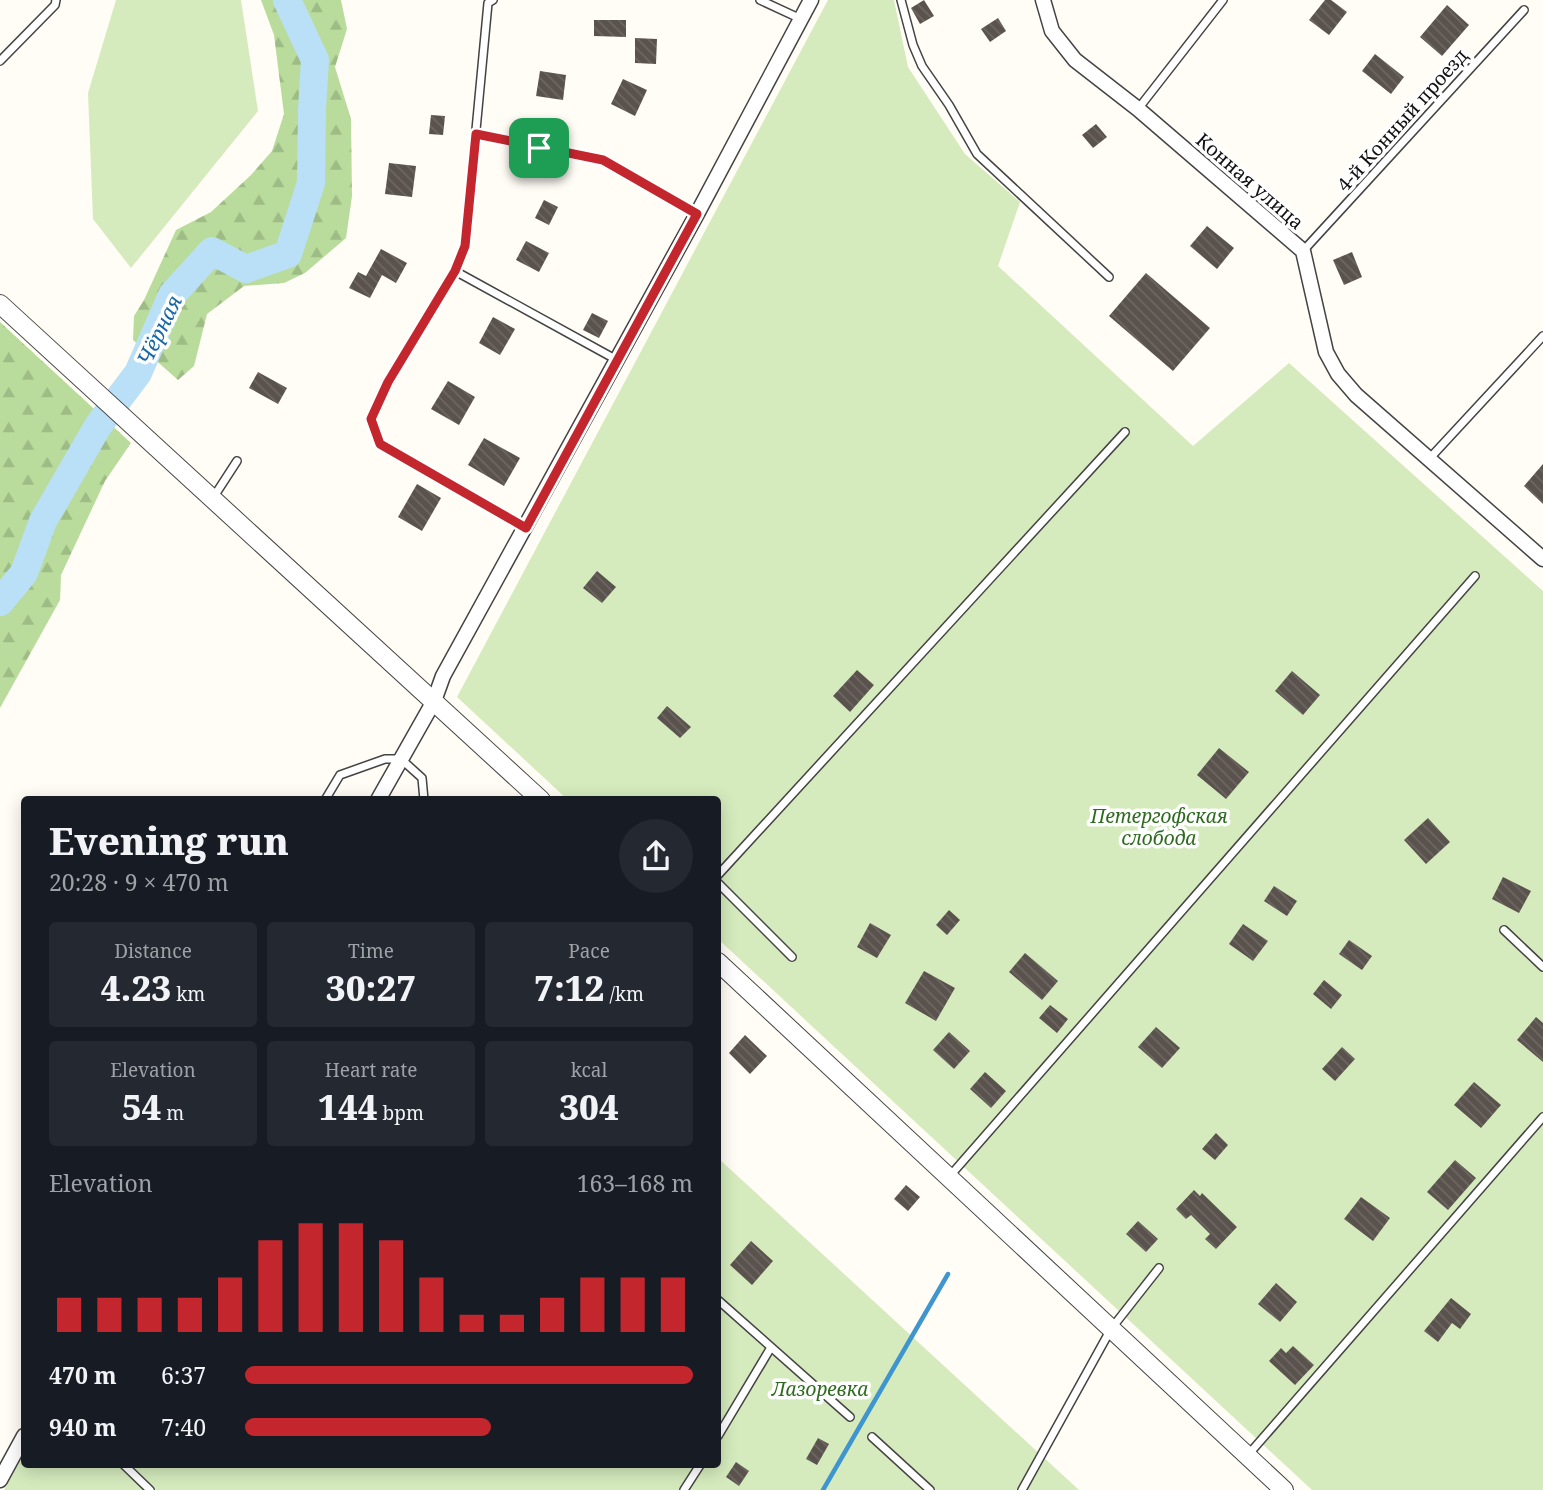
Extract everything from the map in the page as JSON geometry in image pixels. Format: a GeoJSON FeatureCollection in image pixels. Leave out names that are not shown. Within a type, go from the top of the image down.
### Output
{"type":"FeatureCollection","features":[{"type":"Feature","properties":{"kind":"street"},"geometry":{"type":"LineString","coordinates":[[380,796],[811,0]]}},
{"type":"Feature","properties":{"kind":"street","name":"Конная улица"},"geometry":{"type":"LineString","coordinates":[[1042,0],[1052,31],[1075,60],[1138,109],[1303,251],[1325,352],[1338,374],[1356,395],[1543,559]]}},
{"type":"Feature","properties":{"kind":"street"},"geometry":{"type":"LineString","coordinates":[[0,304],[537,796]]}},
{"type":"Feature","properties":{"kind":"street"},"geometry":{"type":"LineString","coordinates":[[721,965],[1284,1490]]}},
{"type":"Feature","properties":{"kind":"street"},"geometry":{"type":"LineString","coordinates":[[0,1480],[21,1442]]}},
{"type":"Feature","properties":{"kind":"lane"},"geometry":{"type":"LineString","coordinates":[[0,61],[55,5],[56,0]]}},
{"type":"Feature","properties":{"kind":"lane"},"geometry":{"type":"LineString","coordinates":[[493,0],[488,3],[465,246],[455,271],[388,382],[371,419],[380,444],[526,528]]}},
{"type":"Feature","properties":{"kind":"lane"},"geometry":{"type":"LineString","coordinates":[[760,0],[801,19]]}},
{"type":"Feature","properties":{"kind":"lane"},"geometry":{"type":"LineString","coordinates":[[901,0],[913,45],[922,66],[978,154],[1108,278]]}},
{"type":"Feature","properties":{"kind":"lane"},"geometry":{"type":"LineString","coordinates":[[1138,109],[1223,0]]}},
{"type":"Feature","properties":{"kind":"lane","name":"4-й Конный проезд"},"geometry":{"type":"LineString","coordinates":[[1303,251],[1524,10]]}},
{"type":"Feature","properties":{"kind":"lane"},"geometry":{"type":"LineString","coordinates":[[476,134],[603,160],[697,214]]}},
{"type":"Feature","properties":{"kind":"lane"},"geometry":{"type":"LineString","coordinates":[[455,271],[618,360]]}},
{"type":"Feature","properties":{"kind":"lane"},"geometry":{"type":"LineString","coordinates":[[1430,458],[1543,336]]}},
{"type":"Feature","properties":{"kind":"lane"},"geometry":{"type":"LineString","coordinates":[[721,873],[1125,432]]}},
{"type":"Feature","properties":{"kind":"lane"},"geometry":{"type":"LineString","coordinates":[[212,500],[237,461]]}},
{"type":"Feature","properties":{"kind":"lane"},"geometry":{"type":"LineString","coordinates":[[949,1177],[1475,576]]}},
{"type":"Feature","properties":{"kind":"lane"},"geometry":{"type":"LineString","coordinates":[[327,796],[340,775],[385,759],[401,759],[422,778],[424,796]]}},
{"type":"Feature","properties":{"kind":"lane"},"geometry":{"type":"LineString","coordinates":[[721,886],[792,957]]}},
{"type":"Feature","properties":{"kind":"lane"},"geometry":{"type":"LineString","coordinates":[[1503,930],[1543,967]]}},
{"type":"Feature","properties":{"kind":"lane"},"geometry":{"type":"LineString","coordinates":[[1247,1455],[1543,1116]]}},
{"type":"Feature","properties":{"kind":"lane"},"geometry":{"type":"LineString","coordinates":[[1022,1490],[1111,1329],[1159,1268]]}},
{"type":"Feature","properties":{"kind":"lane"},"geometry":{"type":"LineString","coordinates":[[721,1303],[770,1349],[850,1417]]}},
{"type":"Feature","properties":{"kind":"lane"},"geometry":{"type":"LineString","coordinates":[[721,1431],[770,1349]]}},
{"type":"Feature","properties":{"kind":"lane"},"geometry":{"type":"LineString","coordinates":[[872,1437],[930,1490]]}},
{"type":"Feature","properties":{"kind":"lane"},"geometry":{"type":"LineString","coordinates":[[127,1468],[150,1490]]}},
{"type":"Feature","properties":{"kind":"lane"},"geometry":{"type":"LineString","coordinates":[[684,1490],[698,1468]]}},
{"type":"Feature","properties":{"kind":"green space"},"geometry":{"type":"Polygon","coordinates":[[[116,0],[241,0],[258,111],[131,268],[93,219],[88,93],[116,0]]]}},
{"type":"Feature","properties":{"kind":"green space"},"geometry":{"type":"Polygon","coordinates":[[[261,0],[341,0],[347,29],[335,67],[351,119],[352,196],[346,238],[305,273],[284,283],[244,286],[207,314],[194,366],[178,380],[133,340],[134,316],[176,230],[211,212],[251,175],[272,151],[284,114],[274,35],[261,0]]]}},
{"type":"Feature","properties":{"kind":"green space","name":"Петергофская слобода"},"geometry":{"type":"Polygon","coordinates":[[[828,0],[894,0],[908,67],[965,154],[1020,202],[998,266],[1193,446],[1289,363],[1543,591],[1543,1490],[1312,1490],[721,942],[721,796],[564,796],[457,697],[828,0]]]}},
{"type":"Feature","properties":{"kind":"green space"},"geometry":{"type":"Polygon","coordinates":[[[0,322],[131,443],[105,481],[61,575],[60,600],[0,708],[0,322]]]}},
{"type":"Feature","properties":{"kind":"green space","name":"Лазоревка"},"geometry":{"type":"Polygon","coordinates":[[[721,1161],[1079,1490],[4,1490],[21,1459],[21,1468],[721,1468],[721,1161]]]}},
{"type":"Feature","properties":{"kind":"building"},"geometry":{"type":"Polygon","coordinates":[[[924,0],[934,16],[920,24],[911,8],[924,0]]]}},
{"type":"Feature","properties":{"kind":"building"},"geometry":{"type":"Polygon","coordinates":[[[1325,0],[1331,0],[1347,12],[1329,35],[1309,20],[1325,0]]]}},
{"type":"Feature","properties":{"kind":"building"},"geometry":{"type":"Polygon","coordinates":[[[1447,5],[1469,25],[1442,56],[1420,37],[1447,5]]]}},
{"type":"Feature","properties":{"kind":"building"},"geometry":{"type":"Polygon","coordinates":[[[998,18],[1006,31],[990,42],[981,29],[998,18]]]}},
{"type":"Feature","properties":{"kind":"building"},"geometry":{"type":"Polygon","coordinates":[[[594,20],[626,20],[626,37],[594,36],[594,20]]]}},
{"type":"Feature","properties":{"kind":"building"},"geometry":{"type":"Polygon","coordinates":[[[635,38],[657,39],[656,64],[635,63],[635,38]]]}},
{"type":"Feature","properties":{"kind":"building"},"geometry":{"type":"Polygon","coordinates":[[[1375,54],[1404,77],[1391,94],[1362,71],[1375,54]]]}},
{"type":"Feature","properties":{"kind":"building"},"geometry":{"type":"Polygon","coordinates":[[[540,71],[566,75],[563,100],[536,96],[540,71]]]}},
{"type":"Feature","properties":{"kind":"building"},"geometry":{"type":"Polygon","coordinates":[[[623,79],[647,90],[635,116],[611,104],[623,79]]]}},
{"type":"Feature","properties":{"kind":"building"},"geometry":{"type":"Polygon","coordinates":[[[431,115],[445,116],[443,135],[429,134],[431,115]]]}},
{"type":"Feature","properties":{"kind":"building"},"geometry":{"type":"Polygon","coordinates":[[[1096,124],[1107,137],[1093,148],[1082,135],[1096,124]]]}},
{"type":"Feature","properties":{"kind":"building"},"geometry":{"type":"Polygon","coordinates":[[[389,163],[416,166],[412,197],[385,194],[389,163]]]}},
{"type":"Feature","properties":{"kind":"building"},"geometry":{"type":"Polygon","coordinates":[[[544,200],[558,207],[549,225],[535,218],[544,200]]]}},
{"type":"Feature","properties":{"kind":"building"},"geometry":{"type":"Polygon","coordinates":[[[1207,226],[1234,248],[1217,269],[1190,246],[1207,226]]]}},
{"type":"Feature","properties":{"kind":"building"},"geometry":{"type":"Polygon","coordinates":[[[526,241],[549,253],[539,272],[516,260],[526,241]]]}},
{"type":"Feature","properties":{"kind":"building"},"geometry":{"type":"Polygon","coordinates":[[[381,249],[407,263],[396,283],[382,275],[370,298],[349,288],[358,272],[366,276],[381,249]]]}},
{"type":"Feature","properties":{"kind":"building"},"geometry":{"type":"Polygon","coordinates":[[[1352,252],[1362,277],[1344,285],[1333,260],[1352,252]]]}},
{"type":"Feature","properties":{"kind":"building"},"geometry":{"type":"Polygon","coordinates":[[[1146,273],[1210,328],[1173,371],[1109,316],[1146,273]]]}},
{"type":"Feature","properties":{"kind":"building"},"geometry":{"type":"Polygon","coordinates":[[[592,313],[608,321],[599,338],[583,330],[592,313]]]}},
{"type":"Feature","properties":{"kind":"building"},"geometry":{"type":"Polygon","coordinates":[[[493,317],[515,329],[500,355],[479,343],[493,317]]]}},
{"type":"Feature","properties":{"kind":"building"},"geometry":{"type":"Polygon","coordinates":[[[258,372],[287,388],[278,404],[249,388],[258,372]]]}},
{"type":"Feature","properties":{"kind":"building"},"geometry":{"type":"Polygon","coordinates":[[[448,381],[475,397],[459,425],[431,409],[448,381]]]}},
{"type":"Feature","properties":{"kind":"building"},"geometry":{"type":"Polygon","coordinates":[[[484,438],[520,458],[504,486],[468,465],[484,438]]]}},
{"type":"Feature","properties":{"kind":"building"},"geometry":{"type":"Polygon","coordinates":[[[1543,464],[1543,504],[1524,486],[1543,464]]]}},
{"type":"Feature","properties":{"kind":"building"},"geometry":{"type":"Polygon","coordinates":[[[417,484],[441,498],[422,531],[398,517],[417,484]]]}},
{"type":"Feature","properties":{"kind":"building"},"geometry":{"type":"Polygon","coordinates":[[[597,571],[616,587],[602,603],[583,588],[597,571]]]}},
{"type":"Feature","properties":{"kind":"building"},"geometry":{"type":"Polygon","coordinates":[[[857,670],[874,685],[850,712],[833,696],[857,670]]]}},
{"type":"Feature","properties":{"kind":"building"},"geometry":{"type":"Polygon","coordinates":[[[1292,671],[1320,695],[1303,715],[1275,691],[1292,671]]]}},
{"type":"Feature","properties":{"kind":"building"},"geometry":{"type":"Polygon","coordinates":[[[667,706],[691,727],[680,738],[657,718],[667,706]]]}},
{"type":"Feature","properties":{"kind":"building"},"geometry":{"type":"Polygon","coordinates":[[[1219,748],[1249,772],[1226,799],[1197,775],[1219,748]]]}},
{"type":"Feature","properties":{"kind":"building"},"geometry":{"type":"Polygon","coordinates":[[[1428,818],[1450,842],[1426,864],[1404,840],[1428,818]]]}},
{"type":"Feature","properties":{"kind":"building"},"geometry":{"type":"Polygon","coordinates":[[[1503,877],[1531,891],[1519,913],[1492,899],[1503,877]]]}},
{"type":"Feature","properties":{"kind":"building"},"geometry":{"type":"Polygon","coordinates":[[[1274,886],[1297,901],[1287,916],[1264,901],[1274,886]]]}},
{"type":"Feature","properties":{"kind":"building"},"geometry":{"type":"Polygon","coordinates":[[[949,910],[960,920],[947,935],[936,925],[949,910]]]}},
{"type":"Feature","properties":{"kind":"building"},"geometry":{"type":"Polygon","coordinates":[[[870,923],[891,935],[877,958],[857,947],[870,923]]]}},
{"type":"Feature","properties":{"kind":"building"},"geometry":{"type":"Polygon","coordinates":[[[1243,924],[1268,941],[1253,961],[1229,944],[1243,924]]]}},
{"type":"Feature","properties":{"kind":"building"},"geometry":{"type":"Polygon","coordinates":[[[1349,940],[1372,956],[1362,970],[1339,954],[1349,940]]]}},
{"type":"Feature","properties":{"kind":"building"},"geometry":{"type":"Polygon","coordinates":[[[1025,953],[1058,981],[1042,1000],[1009,972],[1025,953]]]}},
{"type":"Feature","properties":{"kind":"building"},"geometry":{"type":"Polygon","coordinates":[[[924,971],[955,988],[936,1021],[905,1003],[924,971]]]}},
{"type":"Feature","properties":{"kind":"building"},"geometry":{"type":"Polygon","coordinates":[[[1324,980],[1342,995],[1331,1009],[1313,994],[1324,980]]]}},
{"type":"Feature","properties":{"kind":"building"},"geometry":{"type":"Polygon","coordinates":[[[1050,1005],[1068,1019],[1057,1033],[1039,1018],[1050,1005]]]}},
{"type":"Feature","properties":{"kind":"building"},"geometry":{"type":"Polygon","coordinates":[[[1536,1017],[1543,1023],[1543,1062],[1517,1040],[1536,1017]]]}},
{"type":"Feature","properties":{"kind":"building"},"geometry":{"type":"Polygon","coordinates":[[[1156,1027],[1180,1048],[1162,1068],[1138,1047],[1156,1027]]]}},
{"type":"Feature","properties":{"kind":"building"},"geometry":{"type":"Polygon","coordinates":[[[949,1032],[970,1051],[954,1069],[933,1050],[949,1032]]]}},
{"type":"Feature","properties":{"kind":"building"},"geometry":{"type":"Polygon","coordinates":[[[745,1035],[767,1056],[750,1074],[729,1053],[745,1035]]]}},
{"type":"Feature","properties":{"kind":"building"},"geometry":{"type":"Polygon","coordinates":[[[1342,1047],[1355,1059],[1335,1081],[1322,1069],[1342,1047]]]}},
{"type":"Feature","properties":{"kind":"building"},"geometry":{"type":"Polygon","coordinates":[[[985,1072],[1006,1091],[991,1108],[970,1089],[985,1072]]]}},
{"type":"Feature","properties":{"kind":"building"},"geometry":{"type":"Polygon","coordinates":[[[1474,1082],[1501,1105],[1481,1128],[1454,1105],[1474,1082]]]}},
{"type":"Feature","properties":{"kind":"building"},"geometry":{"type":"Polygon","coordinates":[[[1216,1133],[1228,1145],[1215,1160],[1202,1149],[1216,1133]]]}},
{"type":"Feature","properties":{"kind":"building"},"geometry":{"type":"Polygon","coordinates":[[[1455,1160],[1476,1178],[1448,1210],[1427,1192],[1455,1160]]]}},
{"type":"Feature","properties":{"kind":"building"},"geometry":{"type":"Polygon","coordinates":[[[906,1185],[920,1197],[908,1211],[894,1199],[906,1185]]]}},
{"type":"Feature","properties":{"kind":"building"},"geometry":{"type":"Polygon","coordinates":[[[1194,1190],[1200,1196],[1202,1193],[1237,1227],[1216,1249],[1205,1239],[1210,1234],[1191,1215],[1186,1219],[1176,1209],[1194,1190]]]}},
{"type":"Feature","properties":{"kind":"building"},"geometry":{"type":"Polygon","coordinates":[[[1361,1197],[1390,1218],[1373,1241],[1344,1219],[1361,1197]]]}},
{"type":"Feature","properties":{"kind":"building"},"geometry":{"type":"Polygon","coordinates":[[[1138,1221],[1158,1239],[1146,1252],[1126,1234],[1138,1221]]]}},
{"type":"Feature","properties":{"kind":"building"},"geometry":{"type":"Polygon","coordinates":[[[751,1241],[773,1261],[752,1285],[730,1265],[751,1241]]]}},
{"type":"Feature","properties":{"kind":"building"},"geometry":{"type":"Polygon","coordinates":[[[1276,1283],[1297,1302],[1280,1322],[1258,1304],[1276,1283]]]}},
{"type":"Feature","properties":{"kind":"building"},"geometry":{"type":"Polygon","coordinates":[[[1451,1298],[1471,1314],[1460,1329],[1452,1323],[1438,1342],[1424,1331],[1451,1298]]]}},
{"type":"Feature","properties":{"kind":"building"},"geometry":{"type":"Polygon","coordinates":[[[1293,1346],[1314,1365],[1295,1385],[1269,1361],[1281,1348],[1286,1353],[1293,1346]]]}},
{"type":"Feature","properties":{"kind":"building"},"geometry":{"type":"Polygon","coordinates":[[[818,1438],[829,1444],[817,1465],[806,1459],[818,1438]]]}},
{"type":"Feature","properties":{"kind":"building"},"geometry":{"type":"Polygon","coordinates":[[[736,1462],[749,1471],[739,1486],[726,1477],[736,1462]]]}},
{"type":"Feature","properties":{"kind":"waterway","name":"Чёрная"},"geometry":{"type":"LineString","coordinates":[[0,602],[24,573],[43,521],[98,426],[138,373],[172,295],[212,251],[246,269],[288,254],[311,183],[315,60],[287,0]]}},
{"type":"Feature","properties":{"kind":"waterway"},"geometry":{"type":"LineString","coordinates":[[823,1490],[948,1274]]}},
{"type":"Feature","properties":{"kind":"route"},"geometry":{"type":"LineString","coordinates":[[476,134],[539,148],[603,160],[697,214],[526,528],[380,444],[371,419],[388,382],[455,271],[465,246],[476,134]]}}]}
